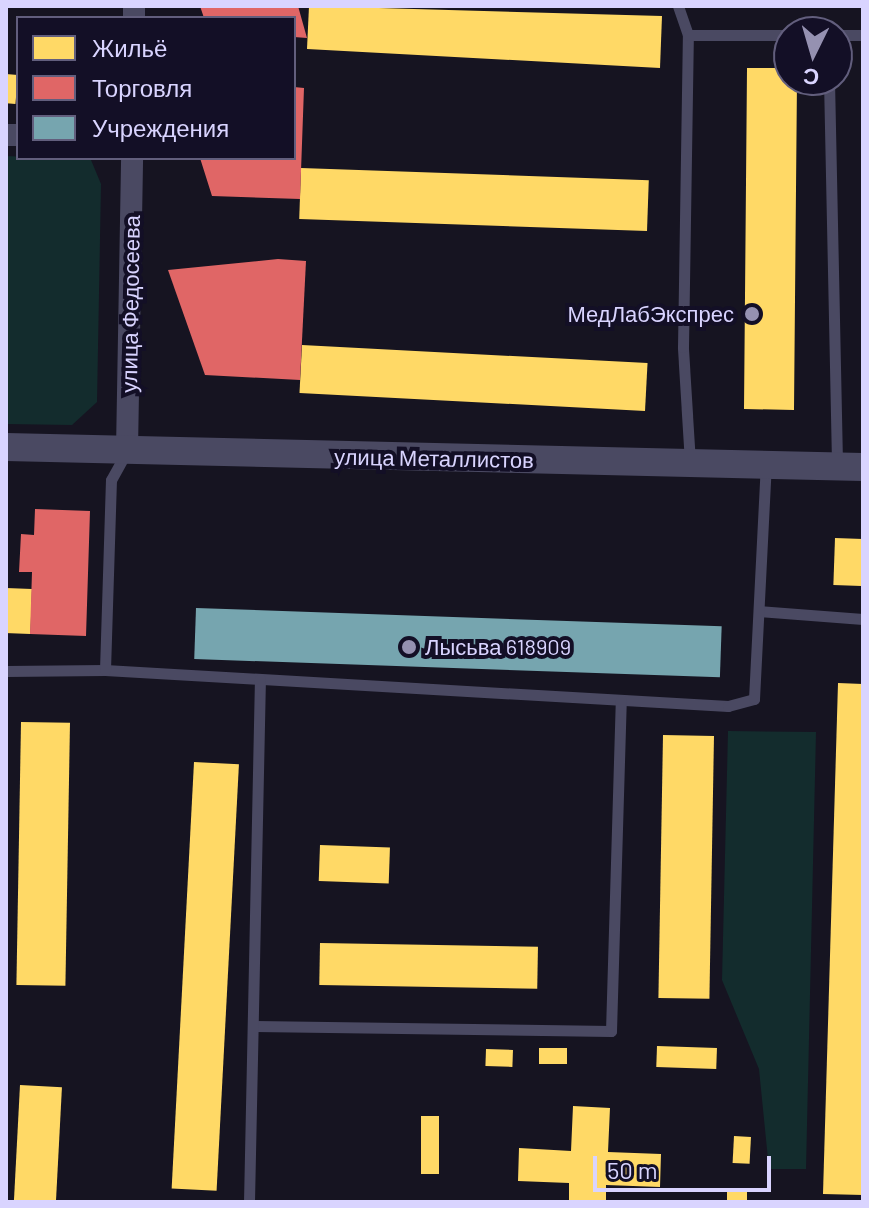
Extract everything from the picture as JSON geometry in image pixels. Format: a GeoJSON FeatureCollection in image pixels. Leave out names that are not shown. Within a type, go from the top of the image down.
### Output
{"type":"FeatureCollection","features":[{"type":"Feature","properties":{"kind":"street","name":"улица Федосеева"},"geometry":{"type":"LineString","coordinates":[[127,450],[132,160]]}},
{"type":"Feature","properties":{"kind":"street","name":"улица Металлистов"},"geometry":{"type":"LineString","coordinates":[[6,447],[850,467]]}},
{"type":"Feature","properties":{"kind":"lane"},"geometry":{"type":"LineString","coordinates":[[678,6],[688,35],[683,347],[690,463]]}},
{"type":"Feature","properties":{"kind":"lane"},"geometry":{"type":"LineString","coordinates":[[688,35],[773,35]]}},
{"type":"Feature","properties":{"kind":"lane"},"geometry":{"type":"LineString","coordinates":[[830,96],[850,467]]}},
{"type":"Feature","properties":{"kind":"lane"},"geometry":{"type":"LineString","coordinates":[[105,670],[111,480],[127,450]]}},
{"type":"Feature","properties":{"kind":"lane"},"geometry":{"type":"LineString","coordinates":[[6,671],[105,670],[728,706],[754,699],[766,465]]}},
{"type":"Feature","properties":{"kind":"lane"},"geometry":{"type":"LineString","coordinates":[[759,611],[863,619]]}},
{"type":"Feature","properties":{"kind":"lane"},"geometry":{"type":"LineString","coordinates":[[249,1202],[260,679]]}},
{"type":"Feature","properties":{"kind":"lane"},"geometry":{"type":"LineString","coordinates":[[255,1026],[611,1031],[621,700]]}},
{"type":"Feature","properties":{"kind":"green space"},"geometry":{"type":"Polygon","coordinates":[[[6,156],[16,156],[16,160],[91,160],[101,184],[97,402],[72,425],[6,424],[6,156]]]}},
{"type":"Feature","properties":{"kind":"green space"},"geometry":{"type":"Polygon","coordinates":[[[728,731],[816,732],[806,1169],[769,1169],[759,1069],[722,980],[728,731]]]}},
{"type":"Feature","properties":{"kind":"building: Жильё"},"geometry":{"type":"Polygon","coordinates":[[[309,6],[662,16],[660,68],[307,49],[309,6]]]}},
{"type":"Feature","properties":{"kind":"building: Жильё"},"geometry":{"type":"Polygon","coordinates":[[[747,68],[773,68],[773,96],[797,96],[794,410],[744,409],[747,68]]]}},
{"type":"Feature","properties":{"kind":"building: Жильё"},"geometry":{"type":"Polygon","coordinates":[[[6,74],[16,75],[15,104],[6,103],[6,74]]]}},
{"type":"Feature","properties":{"kind":"building: Жильё"},"geometry":{"type":"Polygon","coordinates":[[[301,168],[649,180],[647,231],[299,219],[301,168]]]}},
{"type":"Feature","properties":{"kind":"building: Жильё"},"geometry":{"type":"Polygon","coordinates":[[[302,345],[648,363],[645,411],[299,393],[302,345]]]}},
{"type":"Feature","properties":{"kind":"building: Жильё"},"geometry":{"type":"Polygon","coordinates":[[[835,538],[863,539],[861,586],[833,585],[835,538]]]}},
{"type":"Feature","properties":{"kind":"building: Жильё"},"geometry":{"type":"Polygon","coordinates":[[[6,588],[32,589],[30,634],[6,633],[6,588]]]}},
{"type":"Feature","properties":{"kind":"building: Жильё"},"geometry":{"type":"Polygon","coordinates":[[[838,683],[863,684],[863,1195],[823,1194],[838,683]]]}},
{"type":"Feature","properties":{"kind":"building: Жильё"},"geometry":{"type":"Polygon","coordinates":[[[21,722],[70,723],[65,986],[16,985],[21,722]]]}},
{"type":"Feature","properties":{"kind":"building: Жильё"},"geometry":{"type":"Polygon","coordinates":[[[663,735],[714,736],[709,999],[658,998],[663,735]]]}},
{"type":"Feature","properties":{"kind":"building: Жильё"},"geometry":{"type":"Polygon","coordinates":[[[194,762],[239,764],[217,1191],[172,1188],[194,762]]]}},
{"type":"Feature","properties":{"kind":"building: Жильё"},"geometry":{"type":"Polygon","coordinates":[[[320,845],[390,847],[389,883],[319,881],[320,845]]]}},
{"type":"Feature","properties":{"kind":"building: Жильё"},"geometry":{"type":"Polygon","coordinates":[[[320,943],[538,947],[537,989],[319,985],[320,943]]]}},
{"type":"Feature","properties":{"kind":"building: Жильё"},"geometry":{"type":"Polygon","coordinates":[[[657,1046],[717,1048],[716,1069],[656,1067],[657,1046]]]}},
{"type":"Feature","properties":{"kind":"building: Жильё"},"geometry":{"type":"Polygon","coordinates":[[[539,1048],[567,1048],[567,1064],[539,1064],[539,1048]]]}},
{"type":"Feature","properties":{"kind":"building: Жильё"},"geometry":{"type":"Polygon","coordinates":[[[486,1049],[513,1050],[512,1067],[485,1066],[486,1049]]]}},
{"type":"Feature","properties":{"kind":"building: Жильё"},"geometry":{"type":"Polygon","coordinates":[[[20,1085],[62,1087],[56,1202],[14,1202],[20,1085]]]}},
{"type":"Feature","properties":{"kind":"building: Жильё"},"geometry":{"type":"Polygon","coordinates":[[[573,1106],[610,1108],[608,1152],[661,1154],[660,1187],[606,1185],[606,1202],[569,1202],[569,1183],[518,1181],[519,1148],[571,1151],[573,1106]]]}},
{"type":"Feature","properties":{"kind":"building: Жильё"},"geometry":{"type":"Polygon","coordinates":[[[421,1116],[439,1116],[439,1174],[421,1174],[421,1116]]]}},
{"type":"Feature","properties":{"kind":"building: Жильё"},"geometry":{"type":"Polygon","coordinates":[[[734,1136],[751,1137],[750,1164],[733,1163],[734,1136]]]}},
{"type":"Feature","properties":{"kind":"building: Жильё"},"geometry":{"type":"Polygon","coordinates":[[[727,1188],[747,1188],[747,1202],[727,1202],[727,1188]]]}},
{"type":"Feature","properties":{"kind":"building: Торговля"},"geometry":{"type":"Polygon","coordinates":[[[200,6],[298,6],[307,38],[296,37],[296,16],[203,16],[200,6]]]}},
{"type":"Feature","properties":{"kind":"building: Торговля"},"geometry":{"type":"Polygon","coordinates":[[[296,87],[304,88],[300,199],[212,196],[201,160],[296,160],[296,87]]]}},
{"type":"Feature","properties":{"kind":"building: Торговля"},"geometry":{"type":"Polygon","coordinates":[[[278,259],[306,261],[300,380],[205,375],[168,270],[278,259]]]}},
{"type":"Feature","properties":{"kind":"building: Торговля"},"geometry":{"type":"Polygon","coordinates":[[[35,509],[90,511],[86,636],[30,634],[32,572],[19,572],[21,534],[34,535],[35,509]]]}},
{"type":"Feature","properties":{"kind":"building: Учреждения"},"geometry":{"type":"Polygon","coordinates":[[[196,608],[722,626],[720,677],[194,659],[196,608]]]}},
{"type":"Feature","properties":{"kind":"place","name":"МедЛабЭкспрес"},"geometry":{"type":"Point","coordinates":[752,314]}},
{"type":"Feature","properties":{"kind":"place","name":"Лысьва 618909"},"geometry":{"type":"Point","coordinates":[409,647]}}]}
